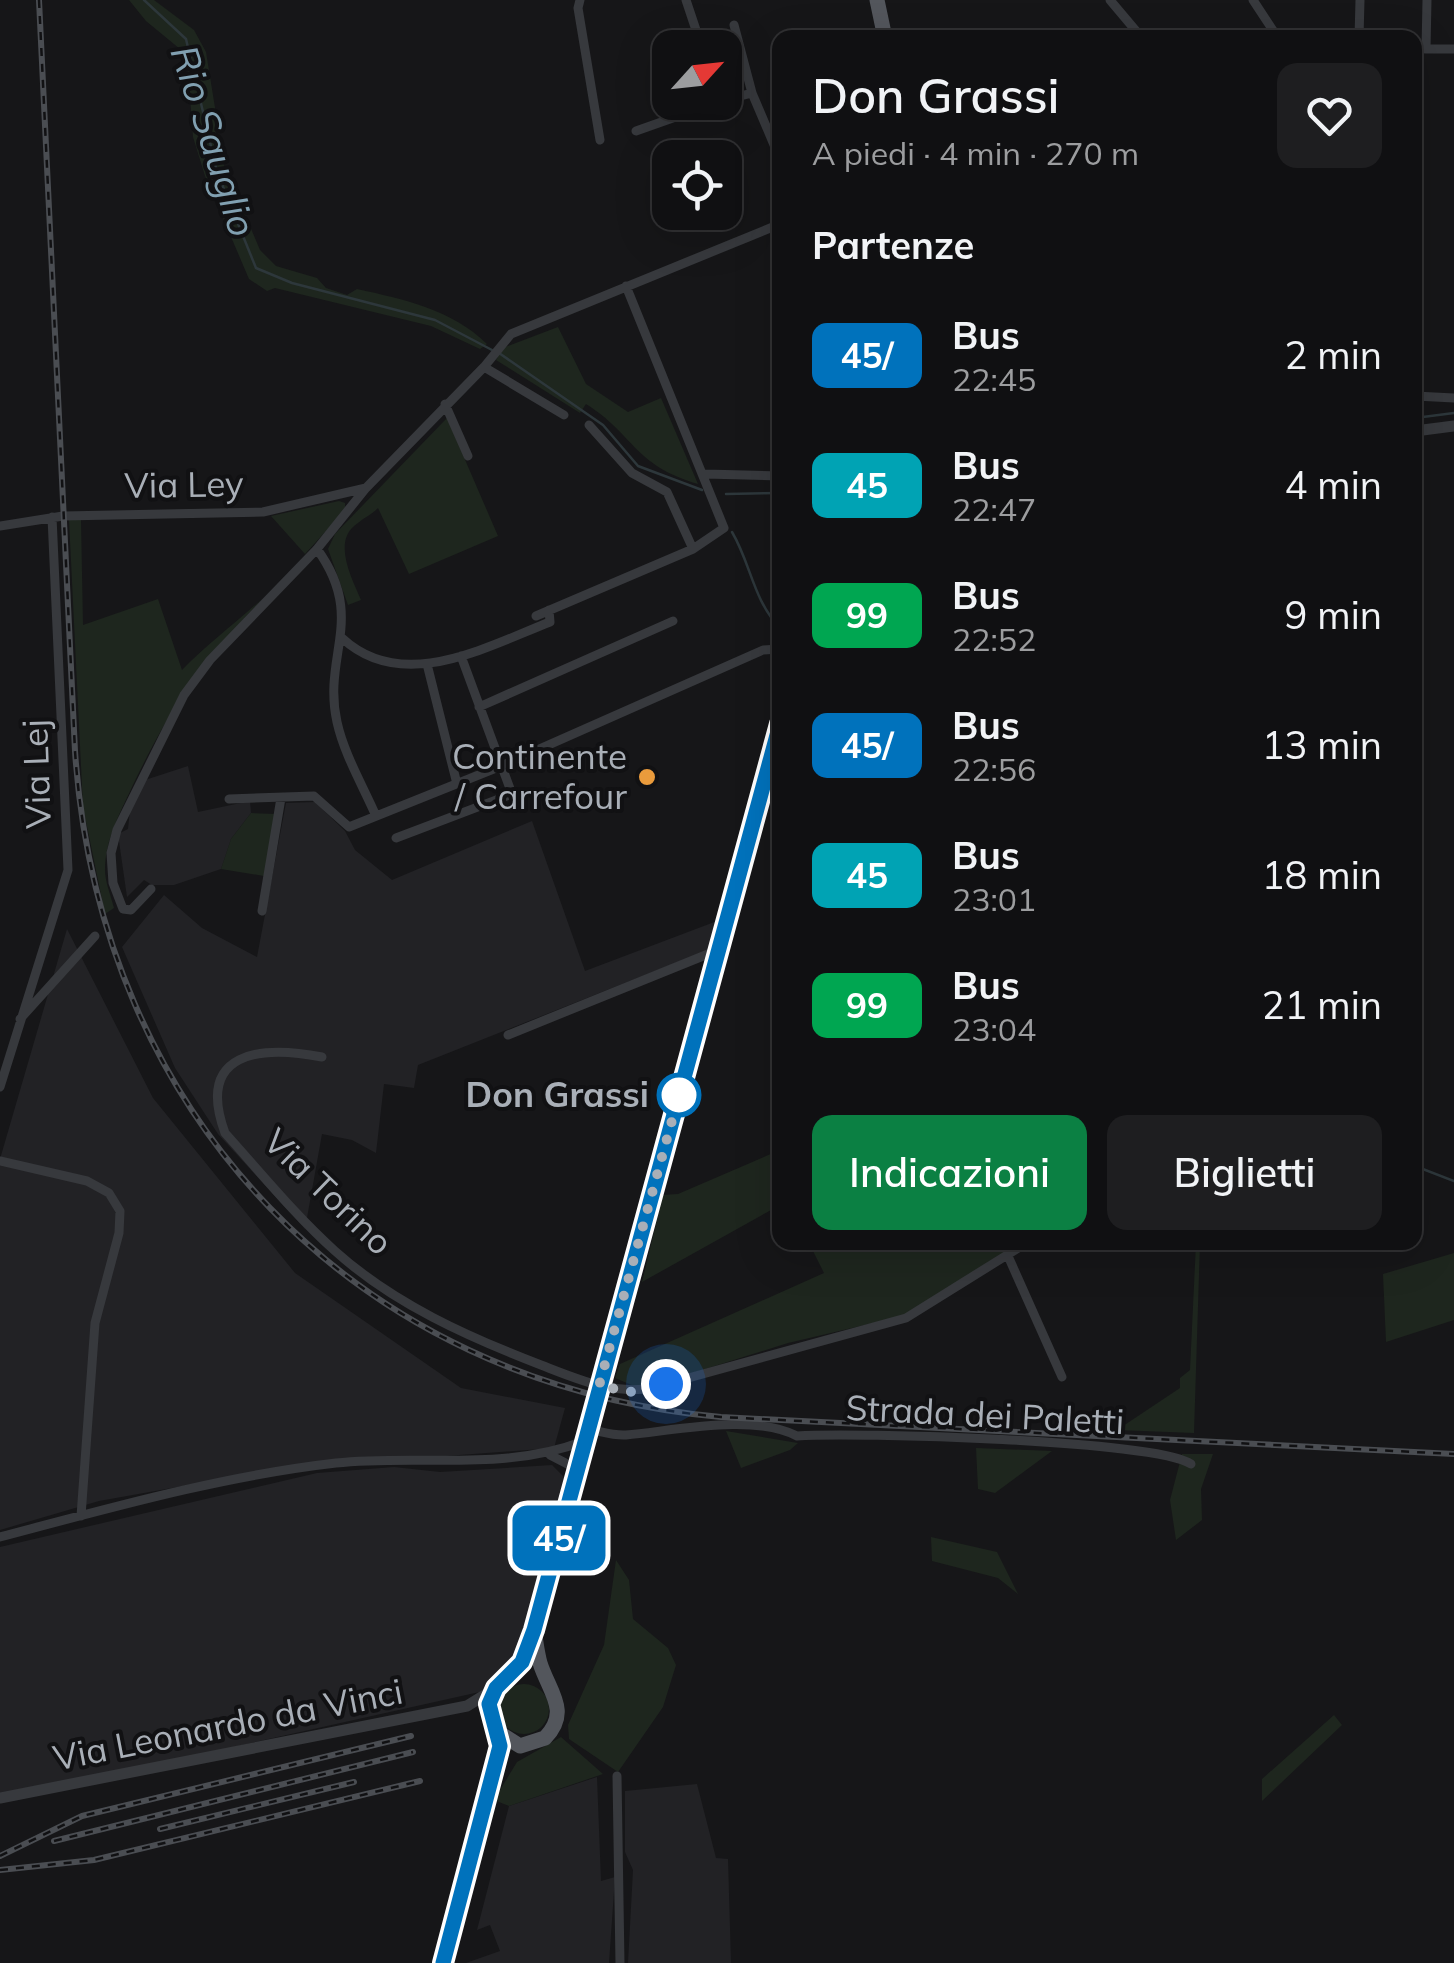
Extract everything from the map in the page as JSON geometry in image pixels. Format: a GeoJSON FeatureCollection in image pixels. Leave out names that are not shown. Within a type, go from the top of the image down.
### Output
{"type":"FeatureCollection","features":[{"type":"Feature","properties":{"kind":"main road"},"geometry":{"type":"LineString","coordinates":[[877,0],[884,30]]}},
{"type":"Feature","properties":{"kind":"main road"},"geometry":{"type":"LineString","coordinates":[[443,1963],[493,1781],[495,1730],[489,1704],[500,1684],[522,1662],[534,1630],[772,753]]}},
{"type":"Feature","properties":{"kind":"main road"},"geometry":{"type":"LineString","coordinates":[[493,1781],[529,1745],[545,1738],[558,1720],[557,1700],[534,1630]]}},
{"type":"Feature","properties":{"kind":"main road"},"geometry":{"type":"LineString","coordinates":[[500,1684],[529,1676],[550,1687]]}},
{"type":"Feature","properties":{"kind":"main road"},"geometry":{"type":"LineString","coordinates":[[495,1730],[529,1745]]}},
{"type":"Feature","properties":{"kind":"street"},"geometry":{"type":"LineString","coordinates":[[580,0],[578,8],[600,140]]}},
{"type":"Feature","properties":{"kind":"street"},"geometry":{"type":"LineString","coordinates":[[686,0],[696,30]]}},
{"type":"Feature","properties":{"kind":"street"},"geometry":{"type":"LineString","coordinates":[[1110,0],[1135,30]]}},
{"type":"Feature","properties":{"kind":"street"},"geometry":{"type":"LineString","coordinates":[[1253,0],[1273,30]]}},
{"type":"Feature","properties":{"kind":"street"},"geometry":{"type":"LineString","coordinates":[[1359,30],[1360,0]]}},
{"type":"Feature","properties":{"kind":"street"},"geometry":{"type":"LineString","coordinates":[[1422,38],[1426,0]]}},
{"type":"Feature","properties":{"kind":"street"},"geometry":{"type":"LineString","coordinates":[[734,24],[752,93],[772,140]]}},
{"type":"Feature","properties":{"kind":"street"},"geometry":{"type":"LineString","coordinates":[[1422,48],[1454,50]]}},
{"type":"Feature","properties":{"kind":"street"},"geometry":{"type":"LineString","coordinates":[[742,96],[752,93]]}},
{"type":"Feature","properties":{"kind":"street"},"geometry":{"type":"LineString","coordinates":[[636,131],[667,120]]}},
{"type":"Feature","properties":{"kind":"street"},"geometry":{"type":"LineString","coordinates":[[151,888],[130,910],[122,909],[113,883],[111,853],[158,740],[210,660],[317,549],[366,488],[484,367],[498,346],[511,334],[772,227]]}},
{"type":"Feature","properties":{"kind":"street"},"geometry":{"type":"LineString","coordinates":[[536,616],[692,549],[724,528],[626,286]]}},
{"type":"Feature","properties":{"kind":"street"},"geometry":{"type":"LineString","coordinates":[[484,367],[564,415]]}},
{"type":"Feature","properties":{"kind":"street"},"geometry":{"type":"LineString","coordinates":[[1422,396],[1454,398]]}},
{"type":"Feature","properties":{"kind":"street"},"geometry":{"type":"LineString","coordinates":[[446,404],[468,456]]}},
{"type":"Feature","properties":{"kind":"street"},"geometry":{"type":"LineString","coordinates":[[589,424],[632,473],[667,492],[692,549]]}},
{"type":"Feature","properties":{"kind":"street"},"geometry":{"type":"LineString","coordinates":[[1422,429],[1454,426]]}},
{"type":"Feature","properties":{"kind":"street"},"geometry":{"type":"LineString","coordinates":[[705,474],[772,476]]}},
{"type":"Feature","properties":{"kind":"street","name":"Via Ley"},"geometry":{"type":"LineString","coordinates":[[0,526],[52,518],[263,512],[366,488]]}},
{"type":"Feature","properties":{"kind":"street","name":"Via Lej"},"geometry":{"type":"LineString","coordinates":[[0,1087],[68,870],[52,518]]}},
{"type":"Feature","properties":{"kind":"street"},"geometry":{"type":"LineString","coordinates":[[317,549],[340,590],[342,638],[334,689],[337,723],[376,816]]}},
{"type":"Feature","properties":{"kind":"street"},"geometry":{"type":"LineString","coordinates":[[342,638],[353,648],[392,666],[426,664],[461,656],[550,622],[549,610]]}},
{"type":"Feature","properties":{"kind":"street"},"geometry":{"type":"LineString","coordinates":[[478,707],[673,621]]}},
{"type":"Feature","properties":{"kind":"street"},"geometry":{"type":"LineString","coordinates":[[229,799],[314,796],[349,827],[772,649]]}},
{"type":"Feature","properties":{"kind":"street"},"geometry":{"type":"LineString","coordinates":[[396,838],[512,794],[461,656]]}},
{"type":"Feature","properties":{"kind":"street"},"geometry":{"type":"LineString","coordinates":[[426,664],[457,784]]}},
{"type":"Feature","properties":{"kind":"street"},"geometry":{"type":"LineString","coordinates":[[262,911],[281,798]]}},
{"type":"Feature","properties":{"kind":"street"},"geometry":{"type":"LineString","coordinates":[[18,1021],[94,936]]}},
{"type":"Feature","properties":{"kind":"street"},"geometry":{"type":"LineString","coordinates":[[508,1036],[718,950]]}},
{"type":"Feature","properties":{"kind":"street","name":"Via Torino"},"geometry":{"type":"LineString","coordinates":[[322,1057],[280,1048],[255,1051],[231,1064],[220,1084],[217,1112],[225,1134],[336,1252],[392,1292],[451,1329],[599,1386]]}},
{"type":"Feature","properties":{"kind":"street"},"geometry":{"type":"LineString","coordinates":[[0,1161],[87,1180],[109,1193],[120,1212],[119,1234],[95,1323],[81,1516]]}},
{"type":"Feature","properties":{"kind":"street"},"geometry":{"type":"LineString","coordinates":[[599,1386],[632,1392],[652,1388],[906,1318],[1017,1250]]}},
{"type":"Feature","properties":{"kind":"street"},"geometry":{"type":"LineString","coordinates":[[1008,1256],[1062,1377]]}},
{"type":"Feature","properties":{"kind":"street","name":"Strada dei Paletti"},"geometry":{"type":"LineString","coordinates":[[586,1435],[622,1436],[674,1427],[717,1427],[797,1436],[1085,1446],[1170,1454],[1191,1464]]}},
{"type":"Feature","properties":{"kind":"street"},"geometry":{"type":"LineString","coordinates":[[0,1537],[246,1477],[337,1463],[396,1459],[434,1464],[550,1454],[586,1435]]}},
{"type":"Feature","properties":{"kind":"street"},"geometry":{"type":"LineString","coordinates":[[550,1454],[577,1469]]}},
{"type":"Feature","properties":{"kind":"street","name":"Via Leonardo da Vinci"},"geometry":{"type":"LineString","coordinates":[[0,1798],[466,1706],[500,1684]]}},
{"type":"Feature","properties":{"kind":"street"},"geometry":{"type":"LineString","coordinates":[[466,1706],[495,1730]]}},
{"type":"Feature","properties":{"kind":"street"},"geometry":{"type":"LineString","coordinates":[[617,1776],[620,1963]]}},
{"type":"Feature","properties":{"kind":"shaded area"},"geometry":{"type":"Polygon","coordinates":[[[129,0],[154,0],[194,30],[206,52],[217,120],[215,144],[260,250],[276,266],[317,278],[326,288],[347,295],[357,289],[443,314],[487,344],[480,349],[431,326],[275,288],[267,291],[249,279],[205,176],[193,137],[188,69],[180,49],[146,21],[129,0]]]}},
{"type":"Feature","properties":{"kind":"shaded area"},"geometry":{"type":"Polygon","coordinates":[[[558,327],[586,384],[628,412],[661,398],[698,484],[660,468],[586,404],[580,413],[496,360],[503,348],[558,327]]]}},
{"type":"Feature","properties":{"kind":"shaded area"},"geometry":{"type":"Polygon","coordinates":[[[447,418],[498,536],[409,574],[378,508],[350,530],[346,539],[346,560],[361,600],[348,605],[328,549],[335,534],[447,418]]]}},
{"type":"Feature","properties":{"kind":"shaded area"},"geometry":{"type":"Polygon","coordinates":[[[339,501],[345,503],[345,510],[305,554],[271,516],[339,501]]]}},
{"type":"Feature","properties":{"kind":"shaded area"},"geometry":{"type":"Polygon","coordinates":[[[69,520],[81,520],[83,625],[158,599],[182,670],[263,598],[188,687],[146,759],[110,838],[105,870],[114,908],[105,914],[83,807],[69,520]]]}},
{"type":"Feature","properties":{"kind":"shaded area"},"geometry":{"type":"Polygon","coordinates":[[[188,766],[198,812],[250,801],[251,813],[231,839],[221,869],[174,885],[152,885],[144,880],[127,897],[118,834],[128,829],[130,810],[145,780],[188,766]]]}},
{"type":"Feature","properties":{"kind":"shaded area"},"geometry":{"type":"Polygon","coordinates":[[[315,802],[345,831],[355,850],[392,880],[532,821],[585,971],[717,921],[708,950],[418,1065],[414,1088],[384,1084],[376,1153],[352,1140],[322,1134],[305,1229],[218,1134],[175,1068],[122,947],[164,895],[202,928],[257,957],[286,803],[315,802]]]}},
{"type":"Feature","properties":{"kind":"shaded area"},"geometry":{"type":"Polygon","coordinates":[[[251,813],[275,814],[264,876],[221,869],[231,839],[251,813]]]}},
{"type":"Feature","properties":{"kind":"shaded area"},"geometry":{"type":"Polygon","coordinates":[[[67,929],[153,1098],[295,1273],[461,1388],[565,1408],[554,1448],[284,1468],[99,1501],[0,1530],[0,1159],[67,929]]]}},
{"type":"Feature","properties":{"kind":"shaded area"},"geometry":{"type":"Polygon","coordinates":[[[772,1153],[772,1209],[642,1282],[663,1195],[678,1194],[772,1153]]]}},
{"type":"Feature","properties":{"kind":"shaded area"},"geometry":{"type":"Polygon","coordinates":[[[812,1250],[1011,1250],[935,1300],[899,1317],[788,1343],[651,1386],[634,1386],[615,1378],[620,1364],[824,1273],[812,1250]]]}},
{"type":"Feature","properties":{"kind":"shaded area"},"geometry":{"type":"Polygon","coordinates":[[[1196,1250],[1200,1250],[1194,1433],[1117,1430],[1180,1388],[1180,1378],[1190,1370],[1196,1250]]]}},
{"type":"Feature","properties":{"kind":"shaded area"},"geometry":{"type":"Polygon","coordinates":[[[1454,1253],[1454,1320],[1386,1342],[1383,1274],[1454,1253]]]}},
{"type":"Feature","properties":{"kind":"shaded area"},"geometry":{"type":"Polygon","coordinates":[[[726,1431],[798,1443],[790,1450],[741,1468],[726,1431]]]}},
{"type":"Feature","properties":{"kind":"shaded area"},"geometry":{"type":"Polygon","coordinates":[[[976,1448],[1052,1451],[995,1493],[978,1489],[976,1448]]]}},
{"type":"Feature","properties":{"kind":"shaded area"},"geometry":{"type":"Polygon","coordinates":[[[1182,1454],[1213,1454],[1201,1489],[1202,1520],[1176,1540],[1170,1500],[1182,1454]]]}},
{"type":"Feature","properties":{"kind":"shaded area"},"geometry":{"type":"Polygon","coordinates":[[[552,1465],[567,1480],[526,1633],[514,1664],[484,1691],[0,1799],[0,1547],[317,1473],[394,1467],[440,1472],[552,1465]]]}},
{"type":"Feature","properties":{"kind":"shaded area"},"geometry":{"type":"Polygon","coordinates":[[[931,1537],[997,1552],[1018,1594],[998,1578],[932,1561],[931,1537]]]}},
{"type":"Feature","properties":{"kind":"shaded area"},"geometry":{"type":"Polygon","coordinates":[[[616,1560],[629,1580],[633,1619],[668,1648],[676,1665],[663,1707],[618,1772],[569,1739],[568,1725],[604,1645],[616,1560]]]}},
{"type":"Feature","properties":{"kind":"shaded area"},"geometry":{"type":"Polygon","coordinates":[[[524,1684],[542,1691],[549,1709],[542,1727],[524,1734],[506,1727],[499,1709],[506,1691],[524,1684]]]}},
{"type":"Feature","properties":{"kind":"shaded area"},"geometry":{"type":"Polygon","coordinates":[[[1334,1715],[1342,1725],[1262,1801],[1262,1779],[1334,1715]]]}},
{"type":"Feature","properties":{"kind":"shaded area"},"geometry":{"type":"Polygon","coordinates":[[[561,1737],[603,1774],[509,1806],[494,1800],[517,1762],[561,1737]]]}},
{"type":"Feature","properties":{"kind":"shaded area"},"geometry":{"type":"Polygon","coordinates":[[[597,1777],[601,1881],[615,1877],[609,1963],[466,1963],[500,1951],[490,1925],[477,1930],[509,1806],[597,1777]]]}},
{"type":"Feature","properties":{"kind":"shaded area"},"geometry":{"type":"Polygon","coordinates":[[[697,1784],[716,1858],[728,1859],[731,1963],[628,1963],[633,1870],[625,1852],[625,1791],[697,1784]]]}},
{"type":"Feature","properties":{"kind":"waterway","name":"Rio Sauglio"},"geometry":{"type":"LineString","coordinates":[[144,0],[186,39],[217,172],[256,268],[292,283],[435,320],[492,350]]}},
{"type":"Feature","properties":{"kind":"waterway","name":"Rio Sauglio"},"geometry":{"type":"LineString","coordinates":[[499,353],[603,425],[638,466],[702,490]]}},
{"type":"Feature","properties":{"kind":"waterway","name":"Rio Sauglio"},"geometry":{"type":"LineString","coordinates":[[1422,417],[1454,413]]}},
{"type":"Feature","properties":{"kind":"waterway","name":"Rio Sauglio"},"geometry":{"type":"LineString","coordinates":[[726,494],[772,493]]}},
{"type":"Feature","properties":{"kind":"waterway"},"geometry":{"type":"LineString","coordinates":[[732,532],[772,618]]}},
{"type":"Feature","properties":{"kind":"waterway"},"geometry":{"type":"LineString","coordinates":[[1422,1169],[1454,1181]]}},
{"type":"Feature","properties":{"kind":"railway"},"geometry":{"type":"LineString","coordinates":[[39,0],[75,751],[95,883],[135,1004],[194,1113],[270,1208],[363,1288],[469,1350],[589,1394],[721,1417],[1454,1454]]}},
{"type":"Feature","properties":{"kind":"railway"},"geometry":{"type":"LineString","coordinates":[[0,1856],[82,1816],[411,1736]]}},
{"type":"Feature","properties":{"kind":"railway"},"geometry":{"type":"LineString","coordinates":[[54,1841],[413,1752]]}},
{"type":"Feature","properties":{"kind":"railway"},"geometry":{"type":"LineString","coordinates":[[0,1870],[94,1860],[420,1781]]}},
{"type":"Feature","properties":{"kind":"railway"},"geometry":{"type":"LineString","coordinates":[[160,1829],[354,1782]]}},
{"type":"Feature","properties":{"kind":"bus line","name":"45/"},"geometry":{"type":"LineString","coordinates":[[443,1963],[500,1746],[500,1736],[489,1718],[489,1704],[496,1688],[522,1662],[534,1630],[772,754]]}},
{"type":"Feature","properties":{"kind":"place","name":"Continente / Carrefour"},"geometry":{"type":"Point","coordinates":[647,777]}},
{"type":"Feature","properties":{"kind":"place","name":"Don Grassi"},"geometry":{"type":"Point","coordinates":[679,1095]}},
{"type":"Feature","properties":{"kind":"route"},"geometry":{"type":"LineString","coordinates":[[666,1384],[632,1392],[599,1386],[679,1095]]}}]}
